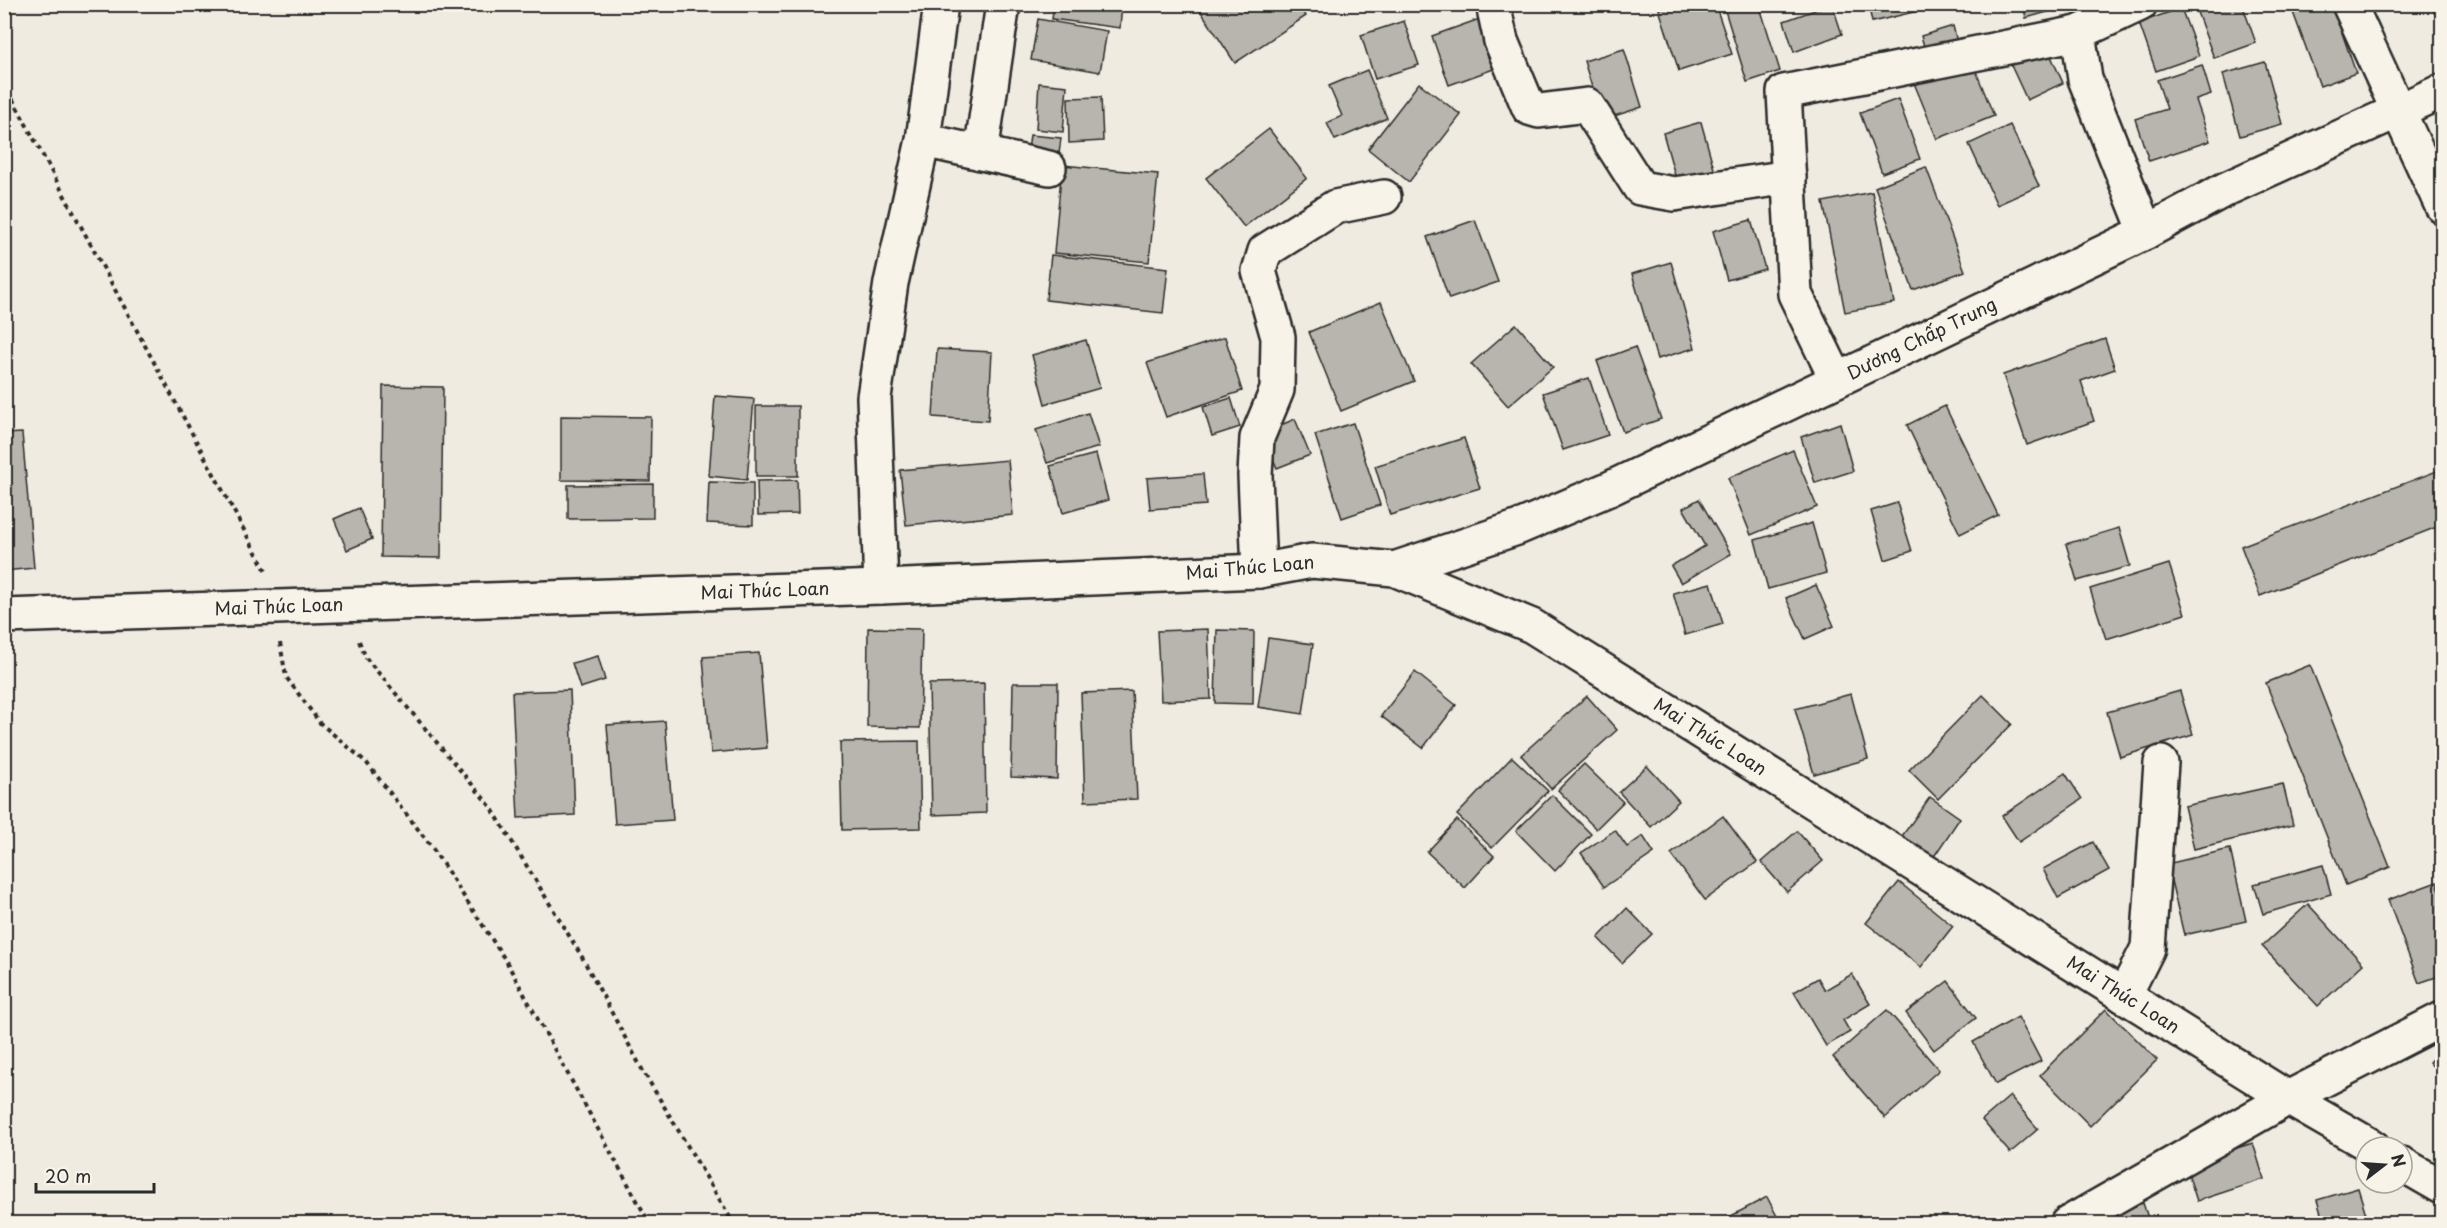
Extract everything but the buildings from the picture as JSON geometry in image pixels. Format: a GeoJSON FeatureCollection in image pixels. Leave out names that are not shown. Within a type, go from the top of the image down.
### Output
{"type":"FeatureCollection","features":[{"type":"Feature","properties":{"kind":"street"},"geometry":{"type":"LineString","coordinates":[[881,587],[874,397],[891,283],[923,140],[941,4]]}},
{"type":"Feature","properties":{"kind":"street"},"geometry":{"type":"LineString","coordinates":[[981,153],[1003,4]]}},
{"type":"Feature","properties":{"kind":"street"},"geometry":{"type":"LineString","coordinates":[[1493,4],[1501,41],[1529,108],[1539,111],[1587,105],[1640,188],[1674,194],[1789,177]]}},
{"type":"Feature","properties":{"kind":"street"},"geometry":{"type":"LineString","coordinates":[[1838,380],[1795,294],[1784,92],[2078,33],[2140,4]]}},
{"type":"Feature","properties":{"kind":"street"},"geometry":{"type":"LineString","coordinates":[[2349,4],[2442,206]]}},
{"type":"Feature","properties":{"kind":"street"},"geometry":{"type":"LineString","coordinates":[[2078,33],[2085,79],[2146,232]]}},
{"type":"Feature","properties":{"kind":"street","name":"Dương Chấp Trung"},"geometry":{"type":"LineString","coordinates":[[1394,570],[1517,528],[1611,488],[2146,232],[2226,189],[2442,91]]}},
{"type":"Feature","properties":{"kind":"street"},"geometry":{"type":"LineString","coordinates":[[923,140],[1049,168]]}},
{"type":"Feature","properties":{"kind":"street"},"geometry":{"type":"LineString","coordinates":[[1260,571],[1255,475],[1257,438],[1276,390],[1278,337],[1259,271],[1264,251],[1335,207],[1384,197]]}},
{"type":"Feature","properties":{"kind":"street","name":"Mai Thúc Loan"},"geometry":{"type":"LineString","coordinates":[[4,616],[881,587],[1260,571],[1312,561],[1394,570],[1532,626],[2288,1098],[2354,1136]]}},
{"type":"Feature","properties":{"kind":"street"},"geometry":{"type":"LineString","coordinates":[[2124,996],[2148,948],[2162,763]]}},
{"type":"Feature","properties":{"kind":"street"},"geometry":{"type":"LineString","coordinates":[[2067,1224],[2288,1098],[2442,1019]]}},
{"type":"Feature","properties":{"kind":"street"},"geometry":{"type":"LineString","coordinates":[[2414,1171],[2442,1187]]}},
{"type":"Feature","properties":{"kind":"path"},"geometry":{"type":"LineString","coordinates":[[4,83],[285,607],[280,646],[286,677],[320,723],[366,762],[437,856],[506,961],[650,1224]]}},
{"type":"Feature","properties":{"kind":"path"},"geometry":{"type":"LineString","coordinates":[[344,604],[366,657],[491,807],[582,957],[643,1071],[734,1224]]}}]}
